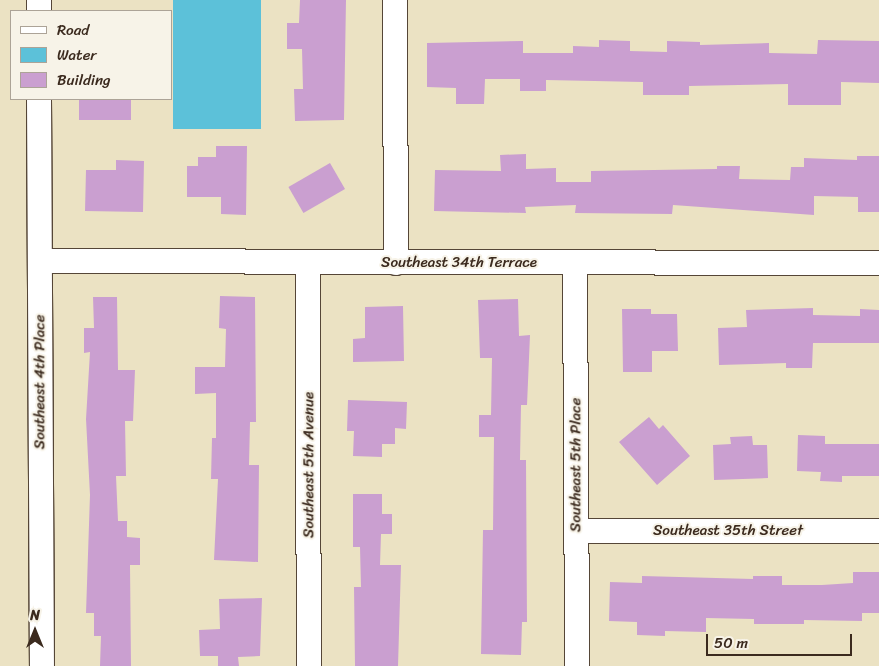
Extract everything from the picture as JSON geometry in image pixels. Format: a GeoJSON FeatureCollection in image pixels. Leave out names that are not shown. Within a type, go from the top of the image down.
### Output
{"type":"FeatureCollection","features":[{"type":"Feature","properties":{"kind":"street"},"geometry":{"type":"LineString","coordinates":[[395,0],[396,263]]}},
{"type":"Feature","properties":{"kind":"street","name":"Southeast 4th Place"},"geometry":{"type":"LineString","coordinates":[[39,100],[42,666]]}},
{"type":"Feature","properties":{"kind":"street","name":"Southeast 34th Terrace"},"geometry":{"type":"LineString","coordinates":[[40,261],[879,264]]}},
{"type":"Feature","properties":{"kind":"street","name":"Southeast 5th Avenue"},"geometry":{"type":"LineString","coordinates":[[308,263],[309,666]]}},
{"type":"Feature","properties":{"kind":"street","name":"Southeast 5th Place"},"geometry":{"type":"LineString","coordinates":[[575,264],[577,666]]}},
{"type":"Feature","properties":{"kind":"street","name":"Southeast 35th Street"},"geometry":{"type":"LineString","coordinates":[[576,531],[879,531]]}},
{"type":"Feature","properties":{"kind":"water"},"geometry":{"type":"Polygon","coordinates":[[[173,0],[261,0],[261,129],[173,129],[173,0]]]}},
{"type":"Feature","properties":{"kind":"building"},"geometry":{"type":"Polygon","coordinates":[[[300,0],[346,0],[344,120],[295,121],[294,89],[303,89],[302,49],[287,49],[287,23],[299,23],[300,0]]]}},
{"type":"Feature","properties":{"kind":"building"},"geometry":{"type":"Polygon","coordinates":[[[599,40],[630,41],[630,51],[667,52],[667,41],[700,42],[700,45],[769,43],[769,53],[817,54],[818,40],[879,41],[879,83],[841,82],[841,105],[788,105],[788,84],[689,86],[689,95],[643,95],[643,82],[546,80],[546,91],[520,91],[520,79],[485,79],[484,104],[456,104],[456,88],[427,87],[427,43],[523,41],[523,53],[573,53],[573,46],[599,47],[599,40]]]}},
{"type":"Feature","properties":{"kind":"building"},"geometry":{"type":"Polygon","coordinates":[[[79,100],[131,100],[131,120],[79,120],[79,100]]]}},
{"type":"Feature","properties":{"kind":"building"},"geometry":{"type":"Polygon","coordinates":[[[216,146],[247,146],[246,215],[221,214],[221,197],[187,197],[187,166],[198,166],[198,157],[216,157],[216,146]]]}},
{"type":"Feature","properties":{"kind":"building"},"geometry":{"type":"Polygon","coordinates":[[[526,154],[526,169],[556,168],[556,182],[591,182],[591,171],[717,169],[717,166],[740,166],[739,179],[790,180],[791,167],[804,167],[804,158],[857,160],[857,156],[879,156],[879,212],[858,212],[858,197],[814,196],[814,215],[673,205],[672,214],[575,213],[576,205],[525,207],[526,213],[434,211],[435,170],[501,171],[500,155],[526,154]]]}},
{"type":"Feature","properties":{"kind":"building"},"geometry":{"type":"Polygon","coordinates":[[[116,160],[144,161],[143,212],[85,211],[86,170],[116,170],[116,160]]]}},
{"type":"Feature","properties":{"kind":"building"},"geometry":{"type":"Polygon","coordinates":[[[330,163],[345,189],[303,213],[288,187],[330,163]]]}},
{"type":"Feature","properties":{"kind":"building"},"geometry":{"type":"Polygon","coordinates":[[[220,296],[255,297],[256,422],[250,422],[249,465],[259,465],[258,562],[214,560],[218,479],[211,479],[212,438],[216,438],[216,393],[195,394],[195,367],[225,367],[226,329],[219,328],[220,296]]]}},
{"type":"Feature","properties":{"kind":"building"},"geometry":{"type":"Polygon","coordinates":[[[93,297],[117,297],[118,370],[135,370],[133,421],[125,421],[126,476],[116,476],[118,521],[127,521],[127,537],[140,538],[140,565],[130,565],[131,666],[100,666],[101,636],[94,636],[94,613],[86,613],[90,495],[86,419],[90,352],[84,353],[84,328],[94,328],[93,297]]]}},
{"type":"Feature","properties":{"kind":"building"},"geometry":{"type":"Polygon","coordinates":[[[518,299],[519,336],[530,335],[527,405],[521,405],[520,460],[526,460],[527,622],[522,622],[521,655],[481,654],[483,530],[493,530],[494,437],[479,437],[479,415],[491,415],[492,358],[480,358],[478,300],[518,299]]]}},
{"type":"Feature","properties":{"kind":"building"},"geometry":{"type":"Polygon","coordinates":[[[403,306],[404,361],[353,362],[353,339],[365,338],[365,307],[403,306]]]}},
{"type":"Feature","properties":{"kind":"building"},"geometry":{"type":"Polygon","coordinates":[[[813,308],[813,315],[860,316],[860,309],[879,310],[879,343],[813,343],[812,368],[786,368],[786,363],[719,365],[718,328],[747,327],[746,310],[813,308]]]}},
{"type":"Feature","properties":{"kind":"building"},"geometry":{"type":"Polygon","coordinates":[[[622,309],[651,309],[651,314],[677,314],[678,351],[652,351],[652,372],[623,372],[622,309]]]}},
{"type":"Feature","properties":{"kind":"building"},"geometry":{"type":"Polygon","coordinates":[[[348,400],[407,402],[406,429],[395,428],[395,444],[382,444],[382,457],[353,456],[354,431],[347,431],[348,400]]]}},
{"type":"Feature","properties":{"kind":"building"},"geometry":{"type":"Polygon","coordinates":[[[649,417],[659,429],[663,425],[690,456],[657,485],[619,442],[649,417]]]}},
{"type":"Feature","properties":{"kind":"building"},"geometry":{"type":"Polygon","coordinates":[[[798,435],[825,436],[825,444],[879,444],[879,476],[842,476],[842,482],[820,481],[821,472],[797,471],[798,435]]]}},
{"type":"Feature","properties":{"kind":"building"},"geometry":{"type":"Polygon","coordinates":[[[752,436],[753,445],[767,445],[768,478],[714,480],[713,445],[731,444],[730,437],[752,436]]]}},
{"type":"Feature","properties":{"kind":"building"},"geometry":{"type":"Polygon","coordinates":[[[353,494],[382,494],[382,514],[392,514],[392,534],[381,534],[380,565],[401,565],[398,666],[355,666],[354,587],[361,587],[360,547],[353,547],[353,494]]]}},
{"type":"Feature","properties":{"kind":"building"},"geometry":{"type":"Polygon","coordinates":[[[853,572],[879,572],[879,613],[862,613],[862,621],[804,620],[804,624],[754,624],[754,619],[706,618],[706,632],[665,631],[665,636],[637,635],[637,622],[609,621],[610,582],[642,583],[642,576],[753,579],[753,576],[782,576],[782,585],[822,585],[853,583],[853,572]]]}},
{"type":"Feature","properties":{"kind":"building"},"geometry":{"type":"Polygon","coordinates":[[[262,598],[260,656],[238,657],[239,666],[218,666],[218,656],[200,656],[199,630],[220,629],[219,599],[262,598]]]}}]}
